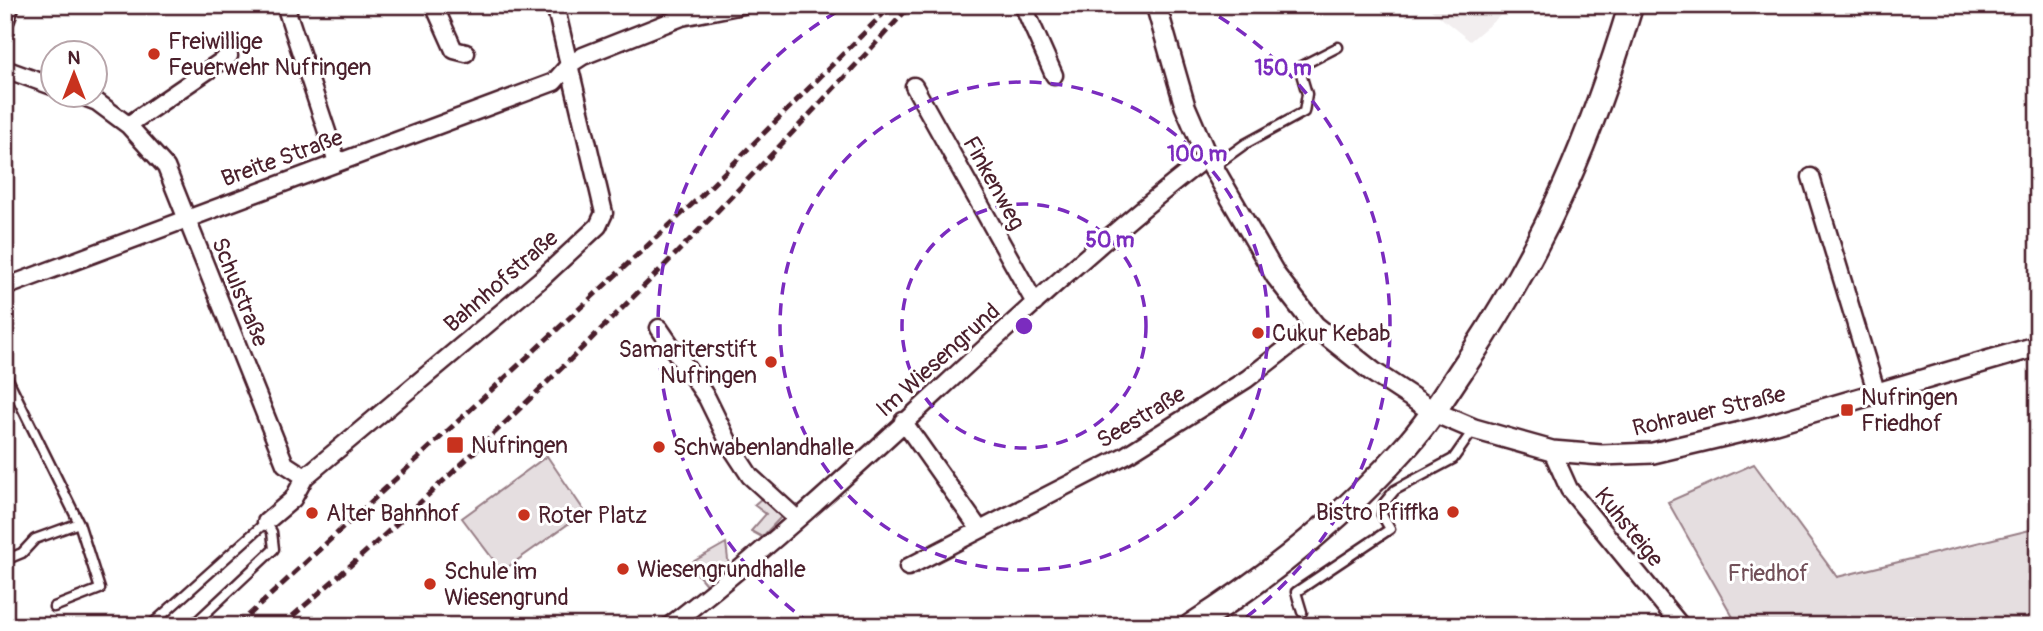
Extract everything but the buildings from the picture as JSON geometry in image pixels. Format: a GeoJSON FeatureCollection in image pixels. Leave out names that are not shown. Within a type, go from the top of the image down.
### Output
{"type":"FeatureCollection","features":[{"type":"Feature","properties":{"kind":"main road"},"geometry":{"type":"LineString","coordinates":[[1191,626],[1273,569],[1332,519],[1405,448],[1434,412],[1512,294],[1535,253],[1590,131],[1631,5]]}},
{"type":"Feature","properties":{"kind":"street"},"geometry":{"type":"LineString","coordinates":[[5,18],[9,5]]}},
{"type":"Feature","properties":{"kind":"street"},"geometry":{"type":"LineString","coordinates":[[285,5],[337,162]]}},
{"type":"Feature","properties":{"kind":"street"},"geometry":{"type":"LineString","coordinates":[[437,5],[437,12],[454,50],[466,53]]}},
{"type":"Feature","properties":{"kind":"street","name":"Bahnhofstraße"},"geometry":{"type":"LineString","coordinates":[[269,527],[293,499],[305,477],[540,280],[598,226],[604,213],[555,5]]}},
{"type":"Feature","properties":{"kind":"street","name":"Breite Straße"},"geometry":{"type":"LineString","coordinates":[[5,286],[554,82],[569,65],[583,56],[682,17],[743,5]]}},
{"type":"Feature","properties":{"kind":"street"},"geometry":{"type":"LineString","coordinates":[[1023,5],[1055,75]]}},
{"type":"Feature","properties":{"kind":"street","name":"Rohrauer Straße"},"geometry":{"type":"LineString","coordinates":[[1156,5],[1185,106],[1210,162],[1276,275],[1315,326],[1373,372],[1434,412],[1474,429],[1552,451],[1601,456],[1653,453],[1877,394],[2038,346]]}},
{"type":"Feature","properties":{"kind":"street"},"geometry":{"type":"LineString","coordinates":[[128,125],[229,56]]}},
{"type":"Feature","properties":{"kind":"street"},"geometry":{"type":"LineString","coordinates":[[5,69],[38,81]]}},
{"type":"Feature","properties":{"kind":"street","name":"Finkenweg"},"geometry":{"type":"LineString","coordinates":[[914,86],[1035,303]]}},
{"type":"Feature","properties":{"kind":"street","name":"Schulstraße"},"geometry":{"type":"LineString","coordinates":[[105,108],[128,125],[166,167],[285,464],[305,477]]}},
{"type":"Feature","properties":{"kind":"street","name":"Im Wiesengrund"},"geometry":{"type":"LineString","coordinates":[[669,626],[796,518],[1135,215],[1210,162]]}},
{"type":"Feature","properties":{"kind":"street"},"geometry":{"type":"LineString","coordinates":[[1811,177],[1877,394]]}},
{"type":"Feature","properties":{"kind":"street","name":"Seestraße"},"geometry":{"type":"LineString","coordinates":[[908,567],[1126,455],[1247,379],[1315,326]]}},
{"type":"Feature","properties":{"kind":"street"},"geometry":{"type":"LineString","coordinates":[[659,328],[707,398],[750,476],[796,518]]}},
{"type":"Feature","properties":{"kind":"street"},"geometry":{"type":"LineString","coordinates":[[903,421],[980,530]]}},
{"type":"Feature","properties":{"kind":"street","name":"Kuhsteige"},"geometry":{"type":"LineString","coordinates":[[1552,451],[1569,489],[1681,626]]}},
{"type":"Feature","properties":{"kind":"lane"},"geometry":{"type":"LineString","coordinates":[[1210,162],[1304,112],[1307,94],[1299,67],[1338,47]]}},
{"type":"Feature","properties":{"kind":"lane"},"geometry":{"type":"LineString","coordinates":[[5,373],[79,523],[100,589],[54,607]]}},
{"type":"Feature","properties":{"kind":"lane"},"geometry":{"type":"LineString","coordinates":[[1301,612],[1296,592],[1390,529],[1382,515],[1384,503],[1395,490],[1453,459],[1474,429]]}},
{"type":"Feature","properties":{"kind":"lane"},"geometry":{"type":"LineString","coordinates":[[5,560],[22,553],[35,539],[79,523]]}},
{"type":"Feature","properties":{"kind":"lane","name":"Bahnhofstraße"},"geometry":{"type":"LineString","coordinates":[[150,626],[269,527],[274,549],[192,626]]}},
{"type":"Feature","properties":{"kind":"shaded area"},"geometry":{"type":"Polygon","coordinates":[[[1425,5],[1513,5],[1470,41],[1425,5]]]}},
{"type":"Feature","properties":{"kind":"green space","name":"Roter Platz"},"geometry":{"type":"Polygon","coordinates":[[[547,456],[585,512],[502,571],[462,518],[547,456]]]}},
{"type":"Feature","properties":{"kind":"green space","name":"Friedhof"},"geometry":{"type":"Polygon","coordinates":[[[1754,464],[1837,577],[2038,528],[2038,626],[1738,626],[1668,502],[1754,464]]]}},
{"type":"Feature","properties":{"kind":"green space"},"geometry":{"type":"Polygon","coordinates":[[[763,497],[782,516],[762,537],[751,531],[766,514],[754,505],[763,497]]]}},
{"type":"Feature","properties":{"kind":"green space"},"geometry":{"type":"Polygon","coordinates":[[[726,543],[729,568],[708,587],[689,564],[726,543]]]}},
{"type":"Feature","properties":{"kind":"railway"},"geometry":{"type":"LineString","coordinates":[[237,626],[701,196],[892,5]]}},
{"type":"Feature","properties":{"kind":"railway"},"geometry":{"type":"LineString","coordinates":[[281,626],[446,478],[605,325],[760,167],[911,5]]}},
{"type":"Feature","properties":{"kind":"place","name":"Freiwillige Feuerwehr Nufringen"},"geometry":{"type":"Point","coordinates":[154,54]}},
{"type":"Feature","properties":{"kind":"place","name":"Cukur Kebab"},"geometry":{"type":"Point","coordinates":[1258,333]}},
{"type":"Feature","properties":{"kind":"place","name":"Samariterstift Nufringen"},"geometry":{"type":"Point","coordinates":[771,362]}},
{"type":"Feature","properties":{"kind":"place","name":"Nufringen Friedhof"},"geometry":{"type":"Point","coordinates":[1847,410]}},
{"type":"Feature","properties":{"kind":"place","name":"Nufringen"},"geometry":{"type":"Point","coordinates":[455,445]}},
{"type":"Feature","properties":{"kind":"place","name":"Schwabenlandhalle"},"geometry":{"type":"Point","coordinates":[659,447]}},
{"type":"Feature","properties":{"kind":"place","name":"Bistro Pfiffka"},"geometry":{"type":"Point","coordinates":[1453,512]}},
{"type":"Feature","properties":{"kind":"place","name":"Alter Bahnhof"},"geometry":{"type":"Point","coordinates":[312,513]}},
{"type":"Feature","properties":{"kind":"place","name":"Roter Platz"},"geometry":{"type":"Point","coordinates":[524,515]}},
{"type":"Feature","properties":{"kind":"place","name":"Wiesengrundhalle"},"geometry":{"type":"Point","coordinates":[623,569]}},
{"type":"Feature","properties":{"kind":"place","name":"Schule im Wiesengrund"},"geometry":{"type":"Point","coordinates":[430,584]}}]}
